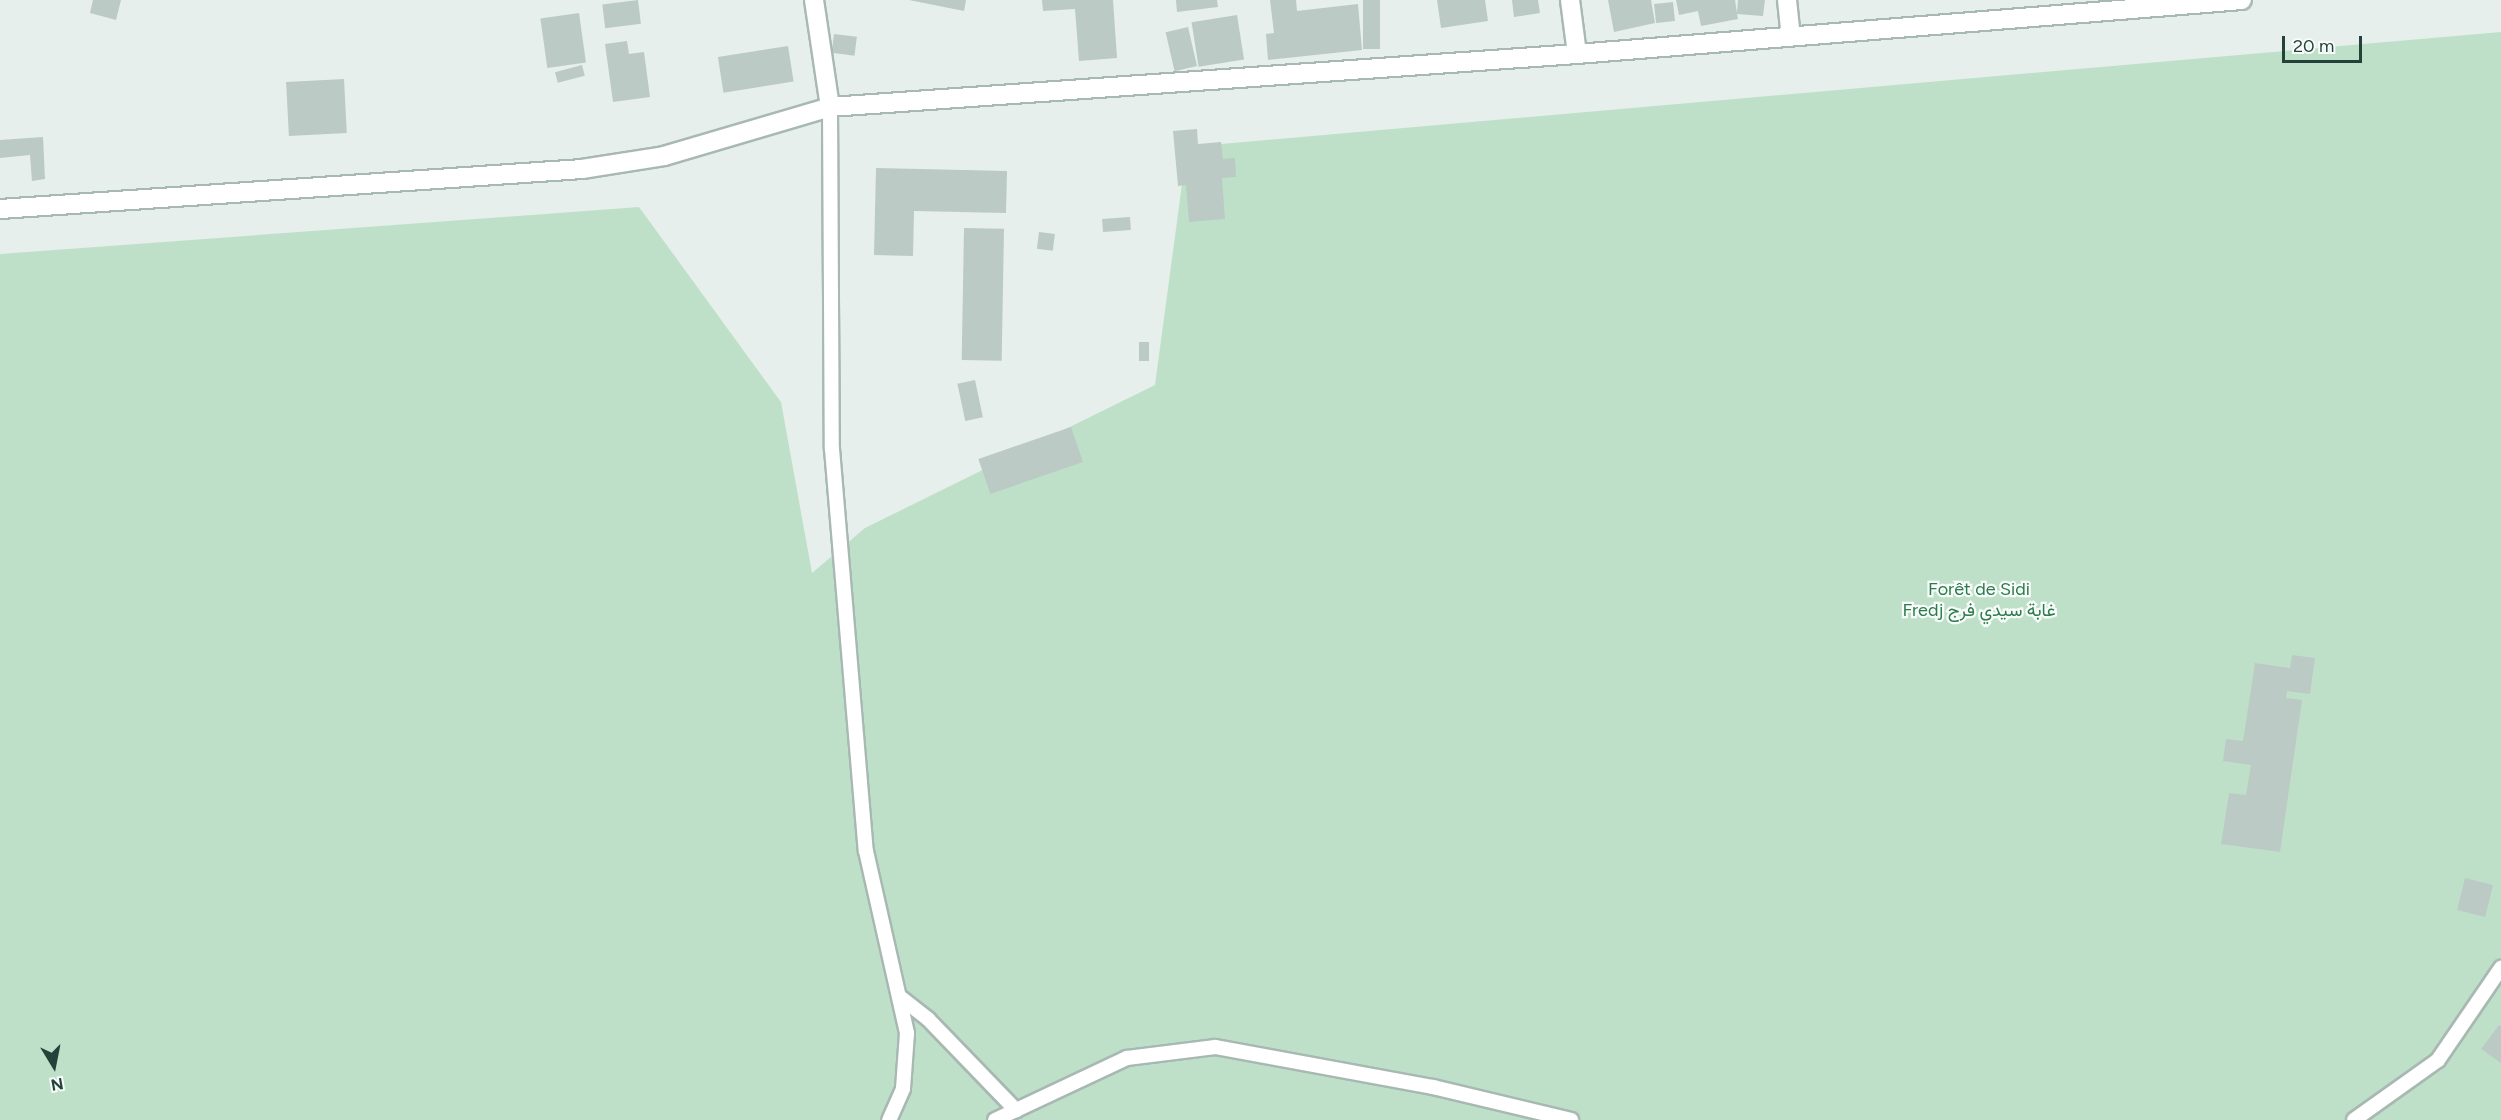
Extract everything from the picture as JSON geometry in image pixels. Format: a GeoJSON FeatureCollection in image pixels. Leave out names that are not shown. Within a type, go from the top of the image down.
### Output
{"type":"FeatureCollection","features":[{"type":"Feature","properties":{"kind":"street"},"geometry":{"type":"LineString","coordinates":[[814,0],[830,107]]}},
{"type":"Feature","properties":{"kind":"street"},"geometry":{"type":"LineString","coordinates":[[1570,0],[1576,54]]}},
{"type":"Feature","properties":{"kind":"street"},"geometry":{"type":"LineString","coordinates":[[1788,0],[1791,36]]}},
{"type":"Feature","properties":{"kind":"street"},"geometry":{"type":"LineString","coordinates":[[0,209],[582,169],[664,156],[830,107],[1576,54],[2118,6],[2242,0]]}},
{"type":"Feature","properties":{"kind":"lane"},"geometry":{"type":"LineString","coordinates":[[830,107],[833,461],[866,851],[907,1033],[906,1073],[889,1120]]}},
{"type":"Feature","properties":{"kind":"lane"},"geometry":{"type":"LineString","coordinates":[[2354,1120],[2438,1060],[2501,968]]}},
{"type":"Feature","properties":{"kind":"lane"},"geometry":{"type":"LineString","coordinates":[[900,997],[928,1019],[1016,1110]]}},
{"type":"Feature","properties":{"kind":"lane"},"geometry":{"type":"LineString","coordinates":[[995,1120],[1127,1058],[1215,1047],[1433,1087],[1571,1120]]}},
{"type":"Feature","properties":{"kind":"green space","name":"Forêt de Sidi Fredj غابة سيدي فرج"},"geometry":{"type":"Polygon","coordinates":[[[2501,32],[2501,1120],[0,1120],[0,254],[639,207],[781,402],[812,573],[865,528],[1155,385],[1187,147],[2501,32]]]}},
{"type":"Feature","properties":{"kind":"building"},"geometry":{"type":"Polygon","coordinates":[[[93,0],[121,0],[116,20],[90,13],[93,0]]]}},
{"type":"Feature","properties":{"kind":"building"},"geometry":{"type":"Polygon","coordinates":[[[638,0],[641,24],[605,28],[602,4],[638,0]]]}},
{"type":"Feature","properties":{"kind":"building"},"geometry":{"type":"Polygon","coordinates":[[[909,0],[966,0],[964,11],[909,0]]]}},
{"type":"Feature","properties":{"kind":"building"},"geometry":{"type":"Polygon","coordinates":[[[1042,0],[1113,0],[1117,58],[1079,61],[1075,9],[1043,11],[1042,0]]]}},
{"type":"Feature","properties":{"kind":"building"},"geometry":{"type":"Polygon","coordinates":[[[1176,0],[1217,0],[1218,7],[1177,12],[1176,0]]]}},
{"type":"Feature","properties":{"kind":"building"},"geometry":{"type":"Polygon","coordinates":[[[1270,0],[1296,0],[1297,11],[1358,4],[1362,50],[1268,60],[1266,34],[1274,33],[1270,0]]]}},
{"type":"Feature","properties":{"kind":"building"},"geometry":{"type":"Polygon","coordinates":[[[1363,0],[1380,0],[1380,49],[1363,49],[1363,0]]]}},
{"type":"Feature","properties":{"kind":"building"},"geometry":{"type":"Polygon","coordinates":[[[1437,0],[1485,0],[1488,21],[1441,28],[1437,0]]]}},
{"type":"Feature","properties":{"kind":"building"},"geometry":{"type":"Polygon","coordinates":[[[1512,0],[1538,0],[1540,13],[1514,17],[1512,0]]]}},
{"type":"Feature","properties":{"kind":"building"},"geometry":{"type":"Polygon","coordinates":[[[1608,0],[1651,0],[1655,23],[1614,32],[1608,0]]]}},
{"type":"Feature","properties":{"kind":"building"},"geometry":{"type":"Polygon","coordinates":[[[1676,0],[1735,0],[1737,13],[1738,0],[1765,0],[1763,16],[1737,14],[1738,19],[1701,26],[1698,11],[1679,15],[1676,0]]]}},
{"type":"Feature","properties":{"kind":"building"},"geometry":{"type":"Polygon","coordinates":[[[1673,2],[1675,21],[1656,23],[1654,4],[1673,2]]]}},
{"type":"Feature","properties":{"kind":"building"},"geometry":{"type":"Polygon","coordinates":[[[579,13],[586,63],[547,68],[540,18],[579,13]]]}},
{"type":"Feature","properties":{"kind":"building"},"geometry":{"type":"Polygon","coordinates":[[[1237,15],[1244,59],[1199,67],[1192,22],[1237,15]]]}},
{"type":"Feature","properties":{"kind":"building"},"geometry":{"type":"Polygon","coordinates":[[[1188,27],[1197,66],[1175,71],[1166,32],[1188,27]]]}},
{"type":"Feature","properties":{"kind":"building"},"geometry":{"type":"Polygon","coordinates":[[[834,34],[857,37],[855,56],[832,53],[834,34]]]}},
{"type":"Feature","properties":{"kind":"building"},"geometry":{"type":"Polygon","coordinates":[[[627,41],[629,54],[644,52],[650,97],[613,102],[605,44],[627,41]]]}},
{"type":"Feature","properties":{"kind":"building"},"geometry":{"type":"Polygon","coordinates":[[[788,46],[794,82],[724,93],[718,57],[788,46]]]}},
{"type":"Feature","properties":{"kind":"building"},"geometry":{"type":"Polygon","coordinates":[[[582,65],[585,76],[558,83],[555,72],[582,65]]]}},
{"type":"Feature","properties":{"kind":"building"},"geometry":{"type":"Polygon","coordinates":[[[344,79],[347,133],[289,136],[286,82],[344,79]]]}},
{"type":"Feature","properties":{"kind":"building"},"geometry":{"type":"Polygon","coordinates":[[[1197,129],[1198,144],[1221,142],[1223,159],[1235,158],[1236,177],[1222,178],[1225,219],[1189,222],[1186,185],[1178,186],[1173,131],[1197,129]]]}},
{"type":"Feature","properties":{"kind":"building"},"geometry":{"type":"Polygon","coordinates":[[[43,137],[45,179],[32,181],[30,155],[0,158],[0,140],[43,137]]]}},
{"type":"Feature","properties":{"kind":"building"},"geometry":{"type":"Polygon","coordinates":[[[876,168],[1007,171],[1006,213],[914,211],[913,256],[874,255],[876,168]]]}},
{"type":"Feature","properties":{"kind":"building"},"geometry":{"type":"Polygon","coordinates":[[[1130,217],[1131,230],[1103,232],[1102,219],[1130,217]]]}},
{"type":"Feature","properties":{"kind":"building"},"geometry":{"type":"Polygon","coordinates":[[[964,228],[1004,229],[1002,361],[962,360],[964,228]]]}},
{"type":"Feature","properties":{"kind":"building"},"geometry":{"type":"Polygon","coordinates":[[[1039,232],[1055,234],[1053,251],[1037,249],[1039,232]]]}},
{"type":"Feature","properties":{"kind":"building"},"geometry":{"type":"Polygon","coordinates":[[[1139,342],[1149,342],[1149,361],[1139,361],[1139,342]]]}},
{"type":"Feature","properties":{"kind":"building"},"geometry":{"type":"Polygon","coordinates":[[[975,380],[983,417],[965,421],[957,384],[975,380]]]}},
{"type":"Feature","properties":{"kind":"building"},"geometry":{"type":"Polygon","coordinates":[[[1071,427],[1083,462],[990,494],[978,459],[1071,427]]]}},
{"type":"Feature","properties":{"kind":"building"},"geometry":{"type":"Polygon","coordinates":[[[2292,655],[2315,658],[2310,694],[2287,691],[2286,698],[2302,700],[2280,852],[2221,844],[2229,793],[2246,795],[2251,765],[2223,761],[2226,739],[2243,741],[2255,663],[2290,668],[2292,655]]]}},
{"type":"Feature","properties":{"kind":"building"},"geometry":{"type":"Polygon","coordinates":[[[2465,878],[2493,885],[2485,917],[2457,910],[2465,878]]]}},
{"type":"Feature","properties":{"kind":"building"},"geometry":{"type":"Polygon","coordinates":[[[2499,1025],[2501,1026],[2501,1063],[2481,1049],[2499,1025]]]}}]}
